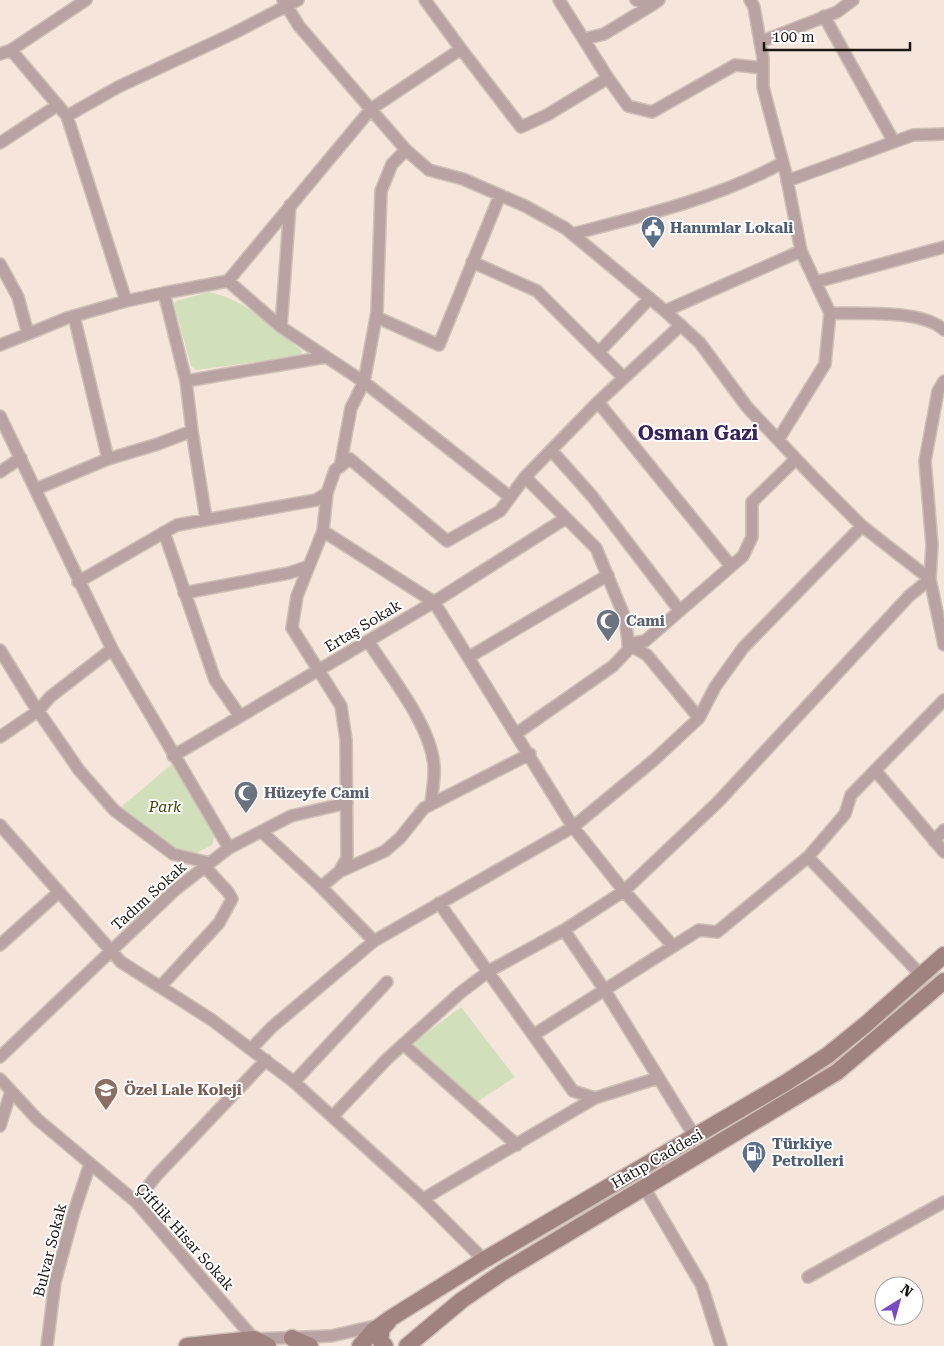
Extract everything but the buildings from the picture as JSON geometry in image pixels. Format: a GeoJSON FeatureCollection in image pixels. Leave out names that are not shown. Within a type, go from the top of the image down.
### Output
{"type":"FeatureCollection","features":[{"type":"Feature","properties":{"kind":"main road","name":"Hatıp Caddesi"},"geometry":{"type":"LineString","coordinates":[[360,1346],[386,1322],[484,1260],[695,1137],[828,1055],[944,956]]}},
{"type":"Feature","properties":{"kind":"main road","name":"Hatıp Caddesi"},"geometry":{"type":"LineString","coordinates":[[407,1346],[462,1300],[503,1272],[837,1072],[944,981]]}},
{"type":"Feature","properties":{"kind":"main road"},"geometry":{"type":"LineString","coordinates":[[385,1346],[380,1340],[382,1328],[386,1322]]}},
{"type":"Feature","properties":{"kind":"main road"},"geometry":{"type":"LineString","coordinates":[[292,1338],[310,1346]]}},
{"type":"Feature","properties":{"kind":"main road"},"geometry":{"type":"LineString","coordinates":[[187,1346],[261,1344]]}},
{"type":"Feature","properties":{"kind":"street"},"geometry":{"type":"LineString","coordinates":[[0,54],[12,50],[86,0]]}},
{"type":"Feature","properties":{"kind":"street"},"geometry":{"type":"LineString","coordinates":[[67,116],[118,87],[285,3],[298,0]]}},
{"type":"Feature","properties":{"kind":"street"},"geometry":{"type":"LineString","coordinates":[[425,0],[521,127],[547,115],[608,78]]}},
{"type":"Feature","properties":{"kind":"street"},"geometry":{"type":"LineString","coordinates":[[558,0],[628,106],[652,112],[734,65],[763,68]]}},
{"type":"Feature","properties":{"kind":"street"},"geometry":{"type":"LineString","coordinates":[[636,0],[656,2]]}},
{"type":"Feature","properties":{"kind":"street"},"geometry":{"type":"LineString","coordinates":[[750,0],[754,6],[760,42],[763,87],[787,181],[801,251],[830,313],[825,364],[778,440]]}},
{"type":"Feature","properties":{"kind":"street"},"geometry":{"type":"LineString","coordinates":[[760,42],[836,12],[853,0]]}},
{"type":"Feature","properties":{"kind":"street"},"geometry":{"type":"LineString","coordinates":[[584,40],[604,34],[656,2]]}},
{"type":"Feature","properties":{"kind":"street"},"geometry":{"type":"LineString","coordinates":[[285,3],[299,26],[406,150],[429,170],[463,178],[525,206],[572,234],[650,298],[700,343],[747,407],[778,440],[862,526],[930,579]]}},
{"type":"Feature","properties":{"kind":"street"},"geometry":{"type":"LineString","coordinates":[[824,16],[894,142]]}},
{"type":"Feature","properties":{"kind":"street"},"geometry":{"type":"LineString","coordinates":[[0,345],[74,316],[126,300],[228,281],[371,109],[461,49]]}},
{"type":"Feature","properties":{"kind":"street"},"geometry":{"type":"LineString","coordinates":[[12,50],[67,116],[126,300]]}},
{"type":"Feature","properties":{"kind":"street"},"geometry":{"type":"LineString","coordinates":[[0,143],[58,105]]}},
{"type":"Feature","properties":{"kind":"street"},"geometry":{"type":"LineString","coordinates":[[787,181],[914,135],[944,134]]}},
{"type":"Feature","properties":{"kind":"street"},"geometry":{"type":"LineString","coordinates":[[340,467],[351,408],[364,382],[376,317],[380,191],[392,164],[406,150]]}},
{"type":"Feature","properties":{"kind":"street"},"geometry":{"type":"LineString","coordinates":[[572,234],[630,219],[726,188],[782,163]]}},
{"type":"Feature","properties":{"kind":"street"},"geometry":{"type":"LineString","coordinates":[[376,317],[439,345],[500,195]]}},
{"type":"Feature","properties":{"kind":"street"},"geometry":{"type":"LineString","coordinates":[[281,327],[290,206]]}},
{"type":"Feature","properties":{"kind":"street"},"geometry":{"type":"LineString","coordinates":[[816,282],[944,247]]}},
{"type":"Feature","properties":{"kind":"street"},"geometry":{"type":"LineString","coordinates":[[665,311],[801,251]]}},
{"type":"Feature","properties":{"kind":"street"},"geometry":{"type":"LineString","coordinates":[[472,262],[537,291],[624,378]]}},
{"type":"Feature","properties":{"kind":"street"},"geometry":{"type":"LineString","coordinates":[[0,264],[18,298],[28,334]]}},
{"type":"Feature","properties":{"kind":"street"},"geometry":{"type":"LineString","coordinates":[[228,281],[281,327],[364,382],[510,497]]}},
{"type":"Feature","properties":{"kind":"street"},"geometry":{"type":"LineString","coordinates":[[164,293],[186,381],[206,519]]}},
{"type":"Feature","properties":{"kind":"street"},"geometry":{"type":"LineString","coordinates":[[599,352],[650,298]]}},
{"type":"Feature","properties":{"kind":"street"},"geometry":{"type":"LineString","coordinates":[[830,313],[894,314],[936,323],[944,330]]}},
{"type":"Feature","properties":{"kind":"street"},"geometry":{"type":"LineString","coordinates":[[74,316],[108,459]]}},
{"type":"Feature","properties":{"kind":"street"},"geometry":{"type":"LineString","coordinates":[[339,872],[346,858],[347,803],[346,740],[341,706],[317,671],[292,628],[297,596],[323,530],[328,493],[335,470],[350,459],[447,541],[500,511],[525,476],[550,450],[598,402],[681,325]]}},
{"type":"Feature","properties":{"kind":"street"},"geometry":{"type":"LineString","coordinates":[[186,381],[326,357]]}},
{"type":"Feature","properties":{"kind":"street"},"geometry":{"type":"LineString","coordinates":[[944,381],[938,391],[938,420],[925,461],[932,546],[930,579],[944,645]]}},
{"type":"Feature","properties":{"kind":"street"},"geometry":{"type":"LineString","coordinates":[[598,402],[731,566]]}},
{"type":"Feature","properties":{"kind":"street"},"geometry":{"type":"LineString","coordinates":[[0,416],[36,489],[78,582],[112,649],[173,756],[229,848]]}},
{"type":"Feature","properties":{"kind":"street"},"geometry":{"type":"LineString","coordinates":[[36,489],[108,459],[158,444],[192,430]]}},
{"type":"Feature","properties":{"kind":"street"},"geometry":{"type":"LineString","coordinates":[[550,450],[592,496],[680,612]]}},
{"type":"Feature","properties":{"kind":"street"},"geometry":{"type":"LineString","coordinates":[[0,472],[21,458]]}},
{"type":"Feature","properties":{"kind":"street"},"geometry":{"type":"LineString","coordinates":[[628,644],[645,641],[743,556],[752,537],[752,502],[796,458]]}},
{"type":"Feature","properties":{"kind":"street"},"geometry":{"type":"LineString","coordinates":[[517,733],[613,666],[629,649],[625,618],[596,548],[525,476]]}},
{"type":"Feature","properties":{"kind":"street"},"geometry":{"type":"LineString","coordinates":[[78,582],[177,526],[206,519],[316,500],[328,493]]}},
{"type":"Feature","properties":{"kind":"street","name":"Ertaş Sokak"},"geometry":{"type":"LineString","coordinates":[[173,756],[434,602],[566,518]]}},
{"type":"Feature","properties":{"kind":"street"},"geometry":{"type":"LineString","coordinates":[[252,1049],[272,1027],[374,941],[573,827],[699,718],[715,687],[744,648],[862,526]]}},
{"type":"Feature","properties":{"kind":"street"},"geometry":{"type":"LineString","coordinates":[[323,530],[434,602],[530,754],[573,827],[624,891],[673,946]]}},
{"type":"Feature","properties":{"kind":"street"},"geometry":{"type":"LineString","coordinates":[[164,532],[215,680],[240,716]]}},
{"type":"Feature","properties":{"kind":"street"},"geometry":{"type":"LineString","coordinates":[[184,594],[289,573],[309,566]]}},
{"type":"Feature","properties":{"kind":"street"},"geometry":{"type":"LineString","coordinates":[[469,657],[608,575]]}},
{"type":"Feature","properties":{"kind":"street"},"geometry":{"type":"LineString","coordinates":[[333,1116],[403,1044],[460,993],[489,971],[564,930],[624,891],[718,802],[909,596],[930,579]]}},
{"type":"Feature","properties":{"kind":"street"},"geometry":{"type":"LineString","coordinates":[[368,641],[419,718],[429,742],[434,766],[431,804]]}},
{"type":"Feature","properties":{"kind":"street"},"geometry":{"type":"LineString","coordinates":[[628,644],[647,655],[699,718]]}},
{"type":"Feature","properties":{"kind":"street"},"geometry":{"type":"LineString","coordinates":[[0,738],[38,711],[50,697],[112,649]]}},
{"type":"Feature","properties":{"kind":"street"},"geometry":{"type":"LineString","coordinates":[[0,650],[38,711],[79,770],[114,810],[173,854],[207,865],[232,899],[219,922],[160,987]]}},
{"type":"Feature","properties":{"kind":"street"},"geometry":{"type":"LineString","coordinates":[[534,1034],[698,930],[717,932],[808,857],[845,814],[851,795],[944,700]]}},
{"type":"Feature","properties":{"kind":"street"},"geometry":{"type":"LineString","coordinates":[[321,887],[339,872],[385,851],[400,838],[424,808],[530,754]]}},
{"type":"Feature","properties":{"kind":"street"},"geometry":{"type":"LineString","coordinates":[[875,770],[944,852]]}},
{"type":"Feature","properties":{"kind":"street","name":"Tadım Sokak"},"geometry":{"type":"LineString","coordinates":[[0,1057],[176,890],[229,848],[291,816],[347,803]]}},
{"type":"Feature","properties":{"kind":"street"},"geometry":{"type":"LineString","coordinates":[[0,825],[121,962],[252,1049],[294,1082],[423,1199],[484,1260]]}},
{"type":"Feature","properties":{"kind":"street"},"geometry":{"type":"LineString","coordinates":[[934,841],[944,830]]}},
{"type":"Feature","properties":{"kind":"street"},"geometry":{"type":"LineString","coordinates":[[262,832],[321,887],[374,941]]}},
{"type":"Feature","properties":{"kind":"street"},"geometry":{"type":"LineString","coordinates":[[808,857],[922,976]]}},
{"type":"Feature","properties":{"kind":"street"},"geometry":{"type":"LineString","coordinates":[[0,944],[59,892]]}},
{"type":"Feature","properties":{"kind":"street"},"geometry":{"type":"LineString","coordinates":[[439,904],[573,1090],[595,1098]]}},
{"type":"Feature","properties":{"kind":"street"},"geometry":{"type":"LineString","coordinates":[[564,930],[604,989],[695,1137]]}},
{"type":"Feature","properties":{"kind":"street"},"geometry":{"type":"LineString","coordinates":[[294,1082],[387,982]]}},
{"type":"Feature","properties":{"kind":"street"},"geometry":{"type":"LineString","coordinates":[[403,1044],[517,1145]]}},
{"type":"Feature","properties":{"kind":"street"},"geometry":{"type":"LineString","coordinates":[[136,1202],[156,1176],[266,1060]]}},
{"type":"Feature","properties":{"kind":"street"},"geometry":{"type":"LineString","coordinates":[[423,1199],[595,1098],[658,1078]]}},
{"type":"Feature","properties":{"kind":"street","name":"Çiftlik Hisar Sokak"},"geometry":{"type":"LineString","coordinates":[[0,1079],[37,1119],[136,1202],[261,1344]]}},
{"type":"Feature","properties":{"kind":"street"},"geometry":{"type":"LineString","coordinates":[[0,1126],[11,1091]]}},
{"type":"Feature","properties":{"kind":"street","name":"Bulvar Sokak"},"geometry":{"type":"LineString","coordinates":[[47,1346],[54,1282],[90,1164]]}},
{"type":"Feature","properties":{"kind":"street"},"geometry":{"type":"LineString","coordinates":[[644,1187],[702,1286],[721,1346]]}},
{"type":"Feature","properties":{"kind":"street"},"geometry":{"type":"LineString","coordinates":[[808,1277],[944,1202]]}},
{"type":"Feature","properties":{"kind":"street"},"geometry":{"type":"LineString","coordinates":[[261,1344],[292,1338],[331,1336],[386,1322]]}},
{"type":"Feature","properties":{"kind":"green space"},"geometry":{"type":"Polygon","coordinates":[[[208,292],[247,307],[302,351],[301,356],[196,370],[191,366],[174,304],[177,301],[208,292]]]}},
{"type":"Feature","properties":{"kind":"green space","name":"Park"},"geometry":{"type":"Polygon","coordinates":[[[172,764],[215,835],[212,845],[191,856],[176,850],[121,807],[172,764]]]}},
{"type":"Feature","properties":{"kind":"green space"},"geometry":{"type":"Polygon","coordinates":[[[461,1007],[515,1077],[477,1102],[414,1048],[416,1041],[461,1007]]]}},
{"type":"Feature","properties":{"kind":"place","name":"Hanımlar Lokali"},"geometry":{"type":"Point","coordinates":[653,249]}},
{"type":"Feature","properties":{"kind":"place","name":"Cami"},"geometry":{"type":"Point","coordinates":[608,642]}},
{"type":"Feature","properties":{"kind":"place","name":"Hüzeyfe Cami"},"geometry":{"type":"Point","coordinates":[246,814]}},
{"type":"Feature","properties":{"kind":"place","name":"Özel Lale Koleji"},"geometry":{"type":"Point","coordinates":[106,1111]}},
{"type":"Feature","properties":{"kind":"place","name":"Türkiye Petrolleri"},"geometry":{"type":"Point","coordinates":[754,1174]}},
{"type":"Feature","properties":{"kind":"district","name":"Osman Gazi"},"geometry":{"type":"Point","coordinates":[698,433]}}]}
